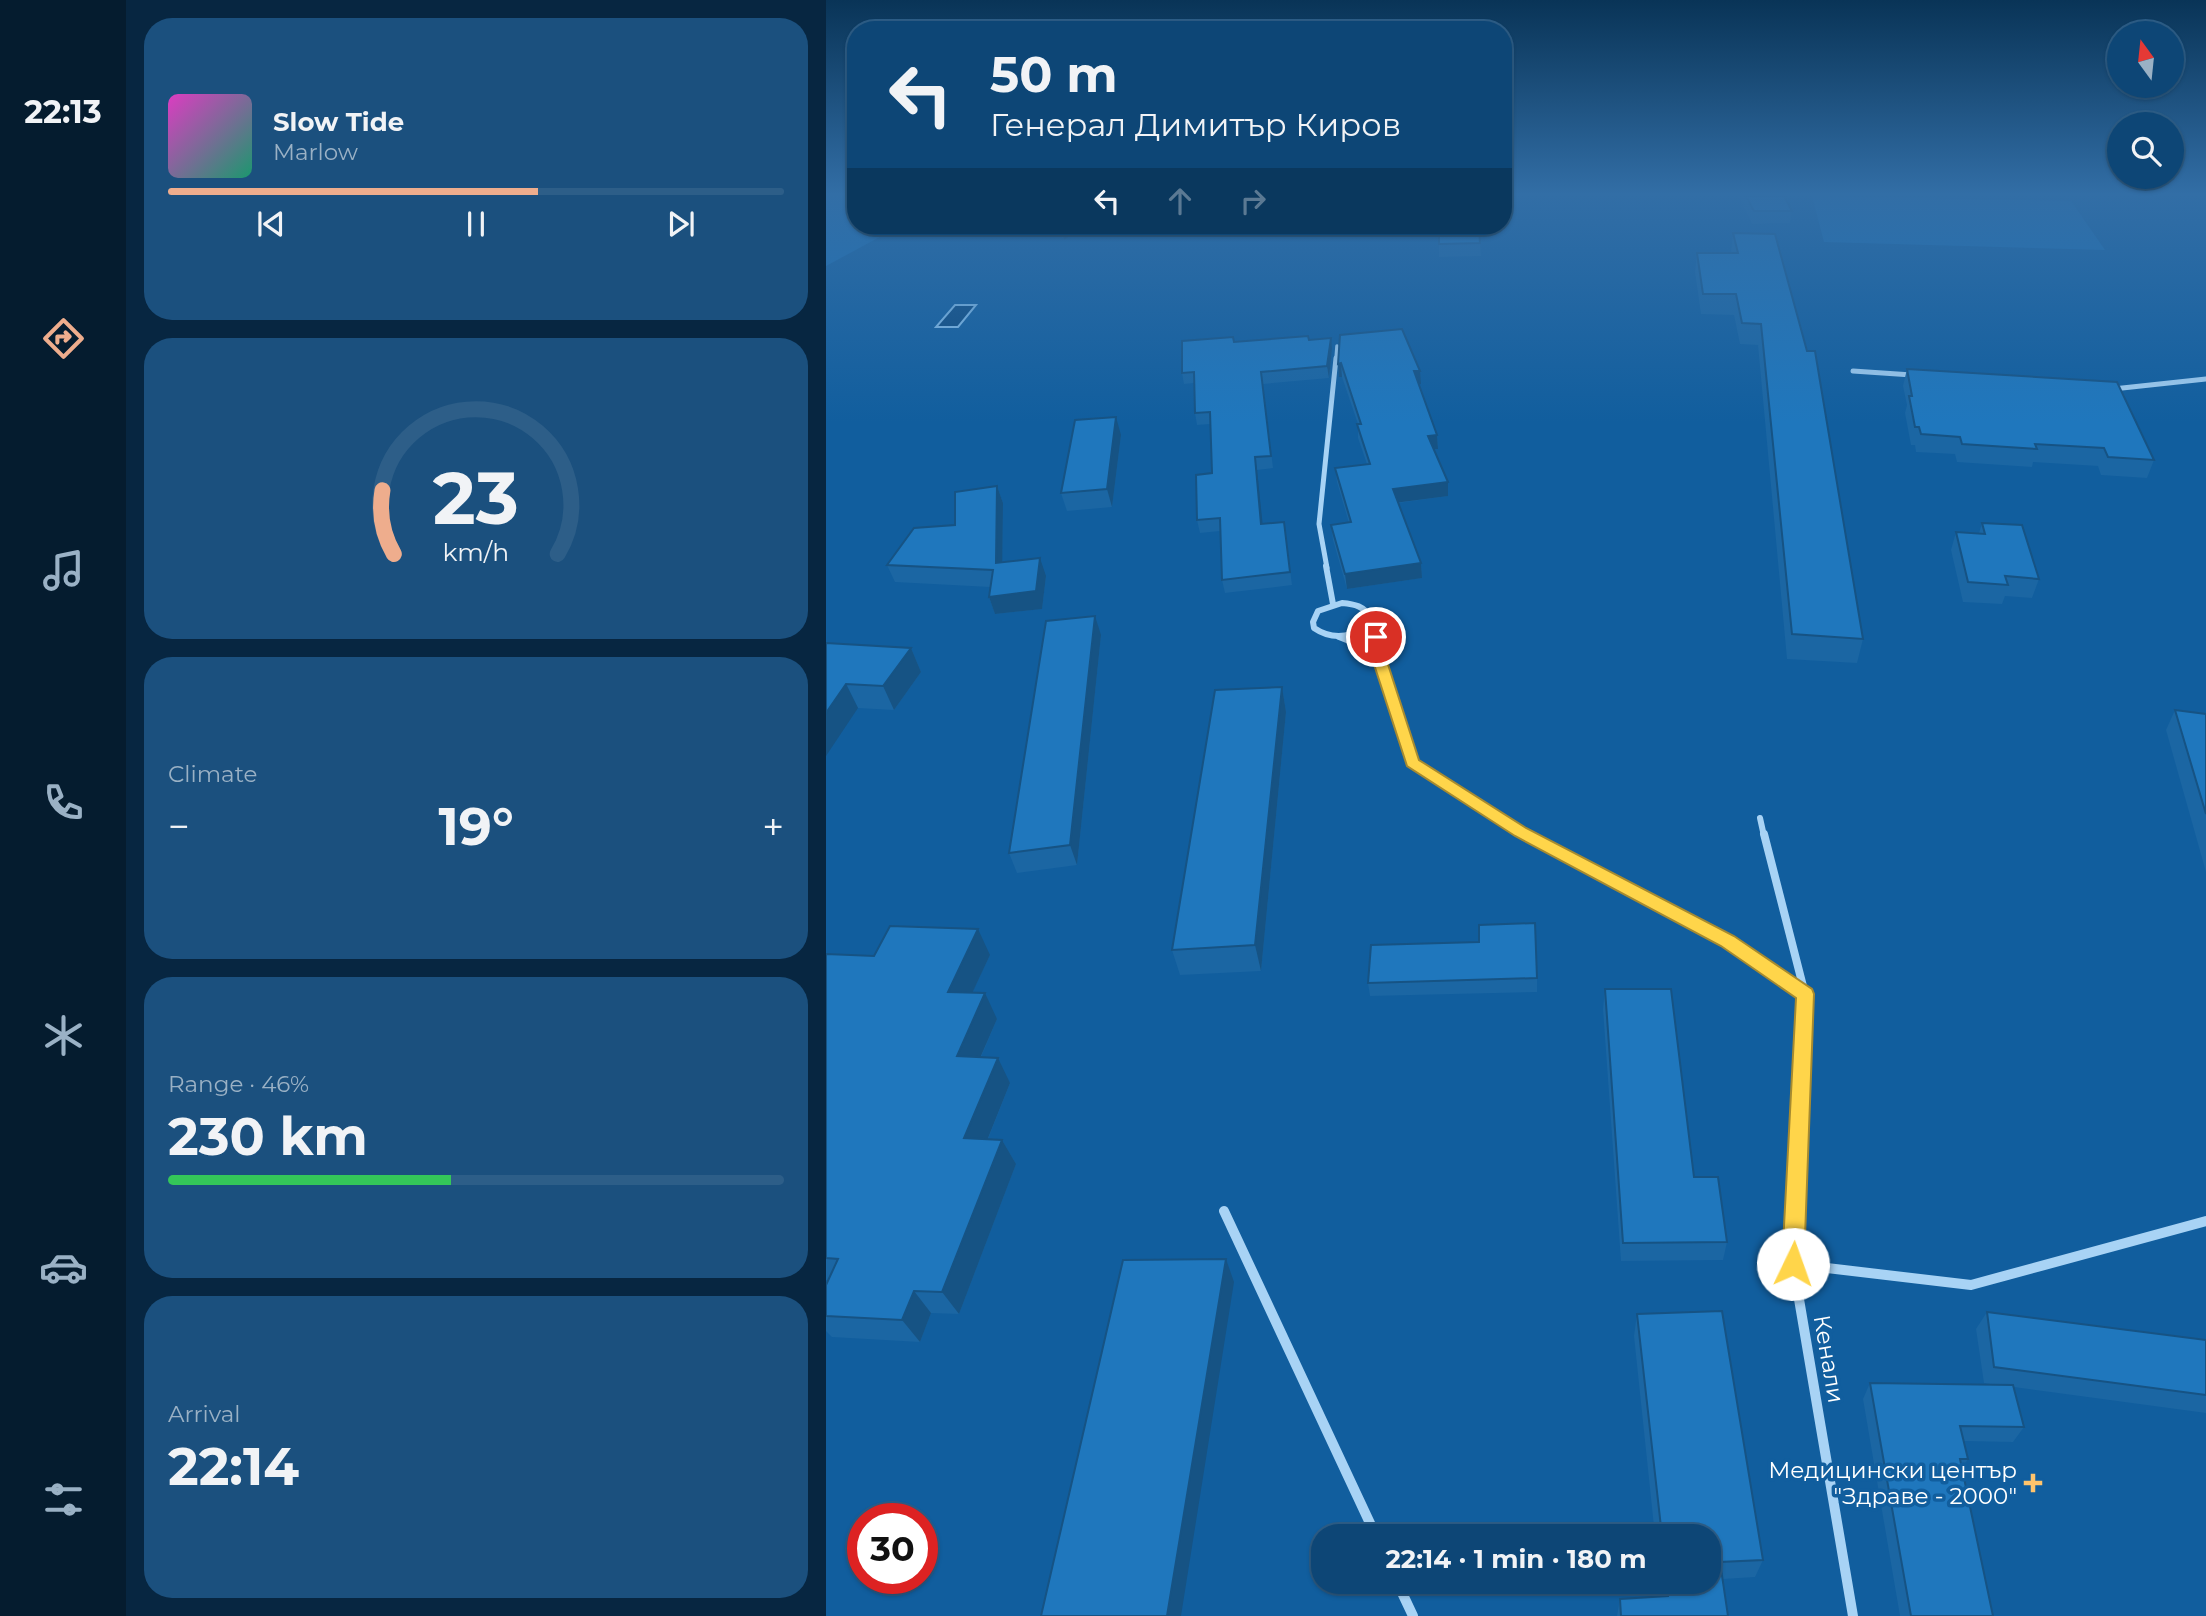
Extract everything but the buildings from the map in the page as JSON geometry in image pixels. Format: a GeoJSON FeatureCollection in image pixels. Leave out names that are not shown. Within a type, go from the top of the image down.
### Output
{"type":"FeatureCollection","features":[{"type":"Feature","properties":{"kind":"street"},"geometry":{"type":"LineString","coordinates":[[1333,604],[1319,524],[1337,346]]}},
{"type":"Feature","properties":{"kind":"street"},"geometry":{"type":"LineString","coordinates":[[1853,371],[1922,376]]}},
{"type":"Feature","properties":{"kind":"street"},"geometry":{"type":"LineString","coordinates":[[2110,389],[2206,379]]}},
{"type":"Feature","properties":{"kind":"street"},"geometry":{"type":"LineString","coordinates":[[1337,636],[1356,633],[1368,624],[1370,618],[1364,608],[1350,603],[1333,604],[1318,611],[1313,622],[1320,632],[1377,652]]}},
{"type":"Feature","properties":{"kind":"street"},"geometry":{"type":"LineString","coordinates":[[1368,624],[1376,637],[1377,652],[1413,763],[1520,832],[1727,941],[1805,994]]}},
{"type":"Feature","properties":{"kind":"street","name":"Кенали"},"geometry":{"type":"LineString","coordinates":[[1760,818],[1805,994],[1793,1264],[1853,1616]]}},
{"type":"Feature","properties":{"kind":"street"},"geometry":{"type":"LineString","coordinates":[[1224,1211],[1370,1524]]}},
{"type":"Feature","properties":{"kind":"street"},"geometry":{"type":"LineString","coordinates":[[1793,1264],[1971,1285],[2206,1221]]}},
{"type":"Feature","properties":{"kind":"street"},"geometry":{"type":"LineString","coordinates":[[1403,1594],[1413,1616]]}},
{"type":"Feature","properties":{"kind":"shaded area"},"geometry":{"type":"Polygon","coordinates":[[[955,305],[976,305],[958,327],[936,327],[955,305]]]}},
{"type":"Feature","properties":{"kind":"place","name":"Медицински център \"Здраве - 2000\""},"geometry":{"type":"Point","coordinates":[2033,1483]}},
{"type":"Feature","properties":{"kind":"route"},"geometry":{"type":"LineString","coordinates":[[1376,637],[1377,652],[1413,763],[1520,832],[1727,941],[1805,994],[1793,1264]]}}]}
